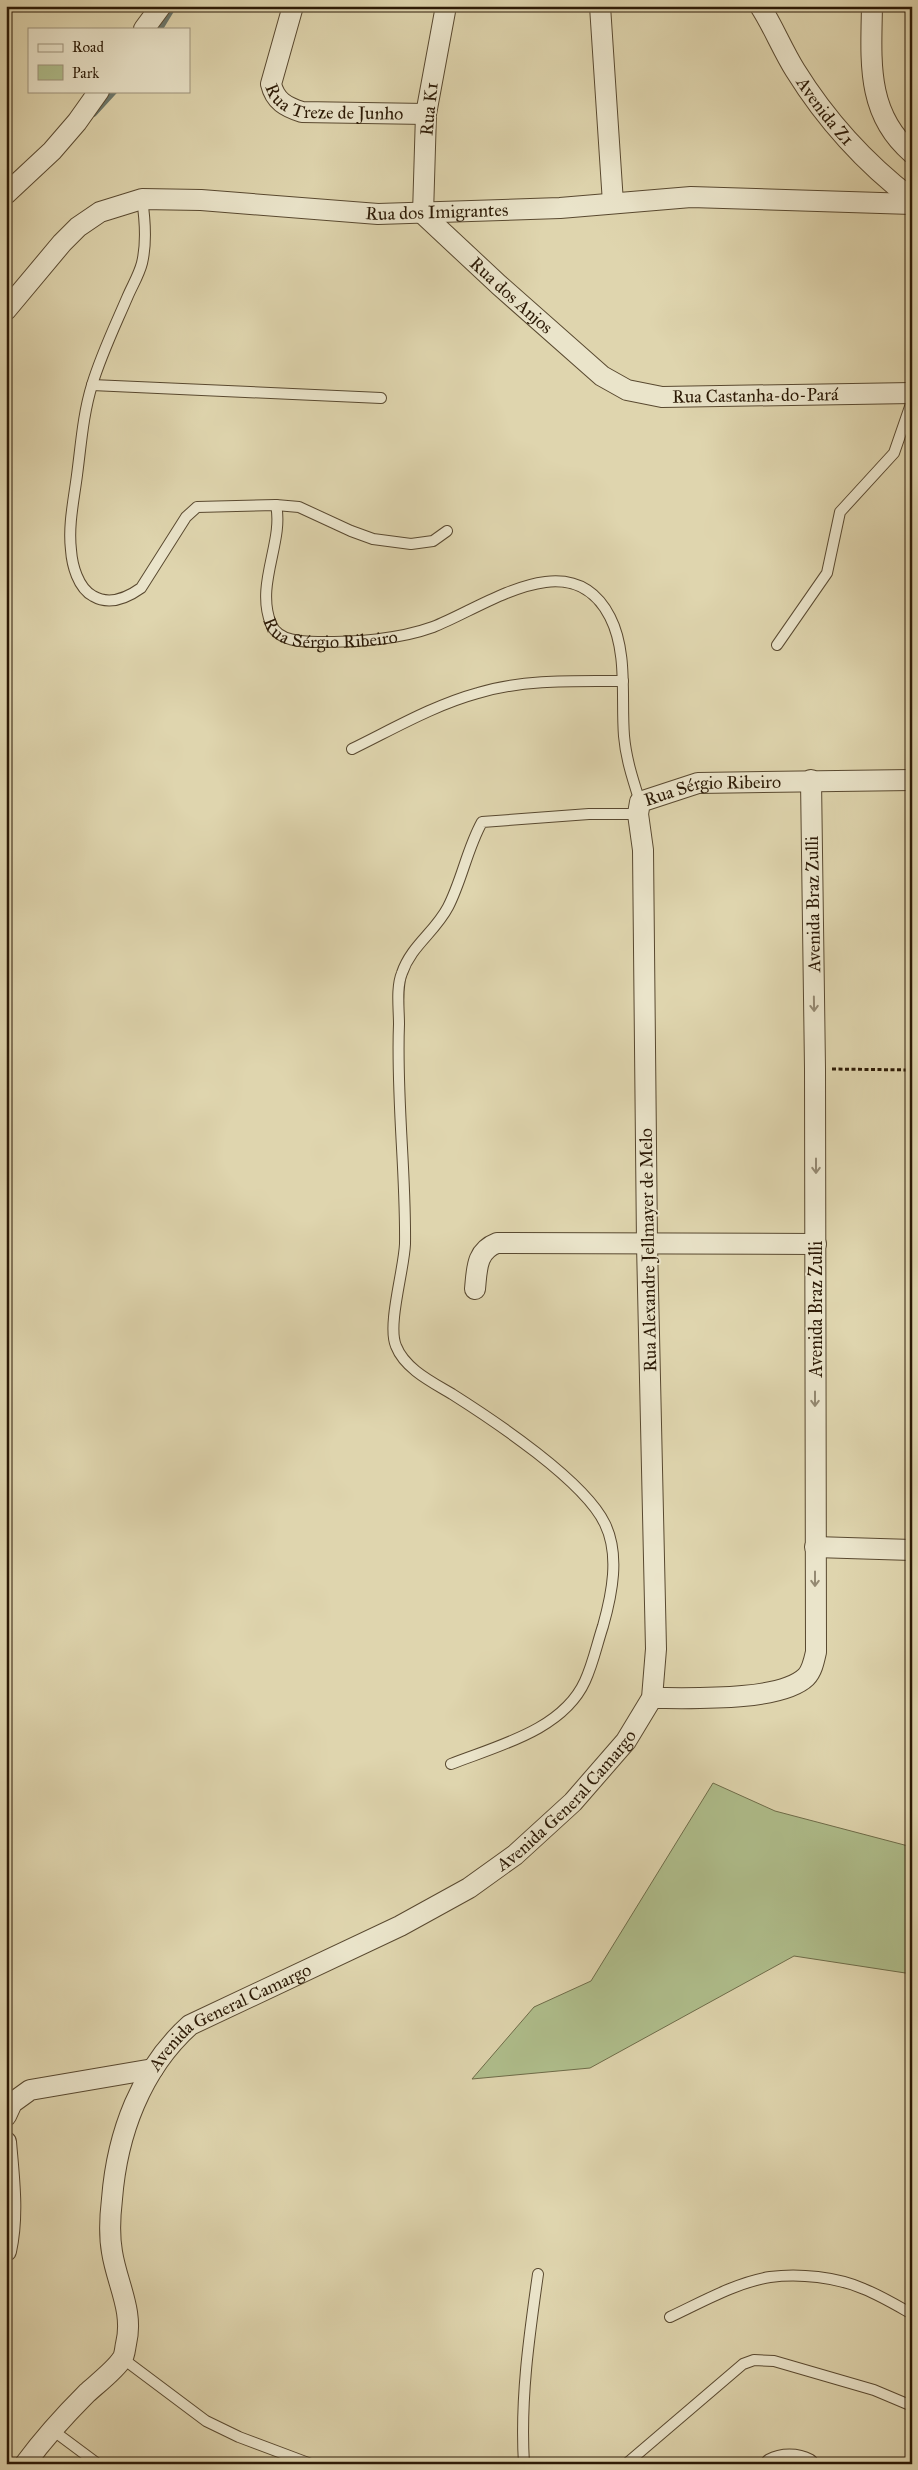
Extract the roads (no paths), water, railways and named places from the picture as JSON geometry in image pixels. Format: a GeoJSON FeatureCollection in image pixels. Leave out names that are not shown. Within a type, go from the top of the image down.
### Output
{"type":"FeatureCollection","features":[{"type":"Feature","properties":{"kind":"street"},"geometry":{"type":"LineString","coordinates":[[145,28],[161,6]]}},
{"type":"Feature","properties":{"kind":"street","name":"Rua Treze de Junho"},"geometry":{"type":"LineString","coordinates":[[293,6],[271,84],[273,92],[287,108],[302,112],[426,114]]}},
{"type":"Feature","properties":{"kind":"street","name":"Rua K1"},"geometry":{"type":"LineString","coordinates":[[423,214],[426,114],[446,6]]}},
{"type":"Feature","properties":{"kind":"street"},"geometry":{"type":"LineString","coordinates":[[600,6],[613,203]]}},
{"type":"Feature","properties":{"kind":"street","name":"Avenida Z1"},"geometry":{"type":"LineString","coordinates":[[760,6],[795,69],[851,145],[879,173],[912,199]]}},
{"type":"Feature","properties":{"kind":"street"},"geometry":{"type":"LineString","coordinates":[[872,6],[871,53],[877,103],[888,126],[912,154]]}},
{"type":"Feature","properties":{"kind":"street"},"geometry":{"type":"LineString","coordinates":[[6,194],[52,151],[77,122],[98,92]]}},
{"type":"Feature","properties":{"kind":"street","name":"Rua dos Imigrantes"},"geometry":{"type":"LineString","coordinates":[[6,310],[62,243],[78,227],[100,212],[142,199],[201,200],[378,214],[423,214],[691,197],[912,204]]}},
{"type":"Feature","properties":{"kind":"street","name":"Rua dos Anjos"},"geometry":{"type":"LineString","coordinates":[[423,214],[499,286],[602,376]]}},
{"type":"Feature","properties":{"kind":"street","name":"Rua Castanha-do-Pará"},"geometry":{"type":"LineString","coordinates":[[602,376],[627,390],[662,397],[912,393]]}},
{"type":"Feature","properties":{"kind":"street","name":"Avenida Braz Zulli"},"geometry":{"type":"LineString","coordinates":[[652,1698],[719,1697],[768,1693],[792,1686],[806,1677],[812,1668],[816,1652],[815,1069],[811,780]]}},
{"type":"Feature","properties":{"kind":"street","name":"Rua Sérgio Ribeiro"},"geometry":{"type":"LineString","coordinates":[[639,808],[698,783],[912,780]]}},
{"type":"Feature","properties":{"kind":"street","name":"Rua Alexandre Jellmayer de Melo"},"geometry":{"type":"LineString","coordinates":[[639,808],[643,850],[647,1244],[656,1649],[652,1698]]}},
{"type":"Feature","properties":{"kind":"street"},"geometry":{"type":"LineString","coordinates":[[475,1289],[478,1261],[482,1251],[497,1243],[816,1244]]}},
{"type":"Feature","properties":{"kind":"street"},"geometry":{"type":"LineString","coordinates":[[815,1547],[912,1550]]}},
{"type":"Feature","properties":{"kind":"street","name":"Avenida General Camargo"},"geometry":{"type":"LineString","coordinates":[[122,2358],[129,2331],[128,2312],[111,2251],[110,2217],[114,2173],[123,2130],[153,2069],[172,2041],[190,2025],[400,1926],[469,1888],[515,1855],[573,1802],[626,1740],[652,1698]]}},
{"type":"Feature","properties":{"kind":"street"},"geometry":{"type":"LineString","coordinates":[[6,2116],[12,2103],[30,2090],[153,2069]]}},
{"type":"Feature","properties":{"kind":"street"},"geometry":{"type":"LineString","coordinates":[[6,2142],[11,2200],[10,2234],[6,2251]]}},
{"type":"Feature","properties":{"kind":"street"},"geometry":{"type":"LineString","coordinates":[[25,2464],[51,2429],[122,2358]]}},
{"type":"Feature","properties":{"kind":"street"},"geometry":{"type":"LineString","coordinates":[[771,2464],[788,2460],[801,2460],[808,2464]]}},
{"type":"Feature","properties":{"kind":"lane"},"geometry":{"type":"LineString","coordinates":[[142,199],[145,223],[142,263],[92,386],[85,416],[73,504],[71,550],[74,568],[83,588],[92,596],[105,600],[119,600],[131,596],[142,588],[186,517],[197,507],[276,505],[299,507],[351,531],[373,538],[410,544],[433,541],[447,530]]}},
{"type":"Feature","properties":{"kind":"lane"},"geometry":{"type":"LineString","coordinates":[[92,386],[381,398]]}},
{"type":"Feature","properties":{"kind":"lane"},"geometry":{"type":"LineString","coordinates":[[777,645],[827,573],[840,512],[894,453],[912,401]]}},
{"type":"Feature","properties":{"kind":"lane","name":"Rua Sérgio Ribeiro"},"geometry":{"type":"LineString","coordinates":[[276,505],[279,518],[267,583],[266,603],[272,626],[279,634],[288,639],[310,642],[336,642],[403,635],[433,627],[522,587],[542,582],[559,580],[582,587],[594,596],[610,617],[622,659],[624,735],[628,764],[639,808]]}},
{"type":"Feature","properties":{"kind":"lane"},"geometry":{"type":"LineString","coordinates":[[352,749],[430,710],[478,693],[512,686],[565,681],[623,681]]}},
{"type":"Feature","properties":{"kind":"lane"},"geometry":{"type":"LineString","coordinates":[[451,1764],[517,1739],[548,1721],[571,1703],[584,1683],[594,1656],[606,1616],[614,1573],[611,1543],[605,1523],[589,1501],[532,1450],[484,1415],[409,1365],[394,1344],[393,1329],[405,1245],[399,1043],[400,975],[413,949],[435,929],[448,907],[472,840],[482,822],[589,814],[639,808]]}},
{"type":"Feature","properties":{"kind":"lane"},"geometry":{"type":"LineString","coordinates":[[524,2464],[523,2401],[527,2351],[538,2274]]}},
{"type":"Feature","properties":{"kind":"lane"},"geometry":{"type":"LineString","coordinates":[[670,2317],[729,2290],[769,2277],[792,2276],[827,2279],[863,2288],[912,2314]]}},
{"type":"Feature","properties":{"kind":"lane"},"geometry":{"type":"LineString","coordinates":[[122,2358],[206,2420],[239,2437],[311,2464]]}},
{"type":"Feature","properties":{"kind":"lane"},"geometry":{"type":"LineString","coordinates":[[626,2464],[743,2364],[754,2360],[774,2361],[837,2378],[912,2406]]}},
{"type":"Feature","properties":{"kind":"lane"},"geometry":{"type":"LineString","coordinates":[[51,2429],[98,2464]]}},
{"type":"Feature","properties":{"kind":"waterway"},"geometry":{"type":"LineString","coordinates":[[161,28],[174,6]]}},
{"type":"Feature","properties":{"kind":"waterway"},"geometry":{"type":"LineString","coordinates":[[94,114],[114,92]]}}]}
